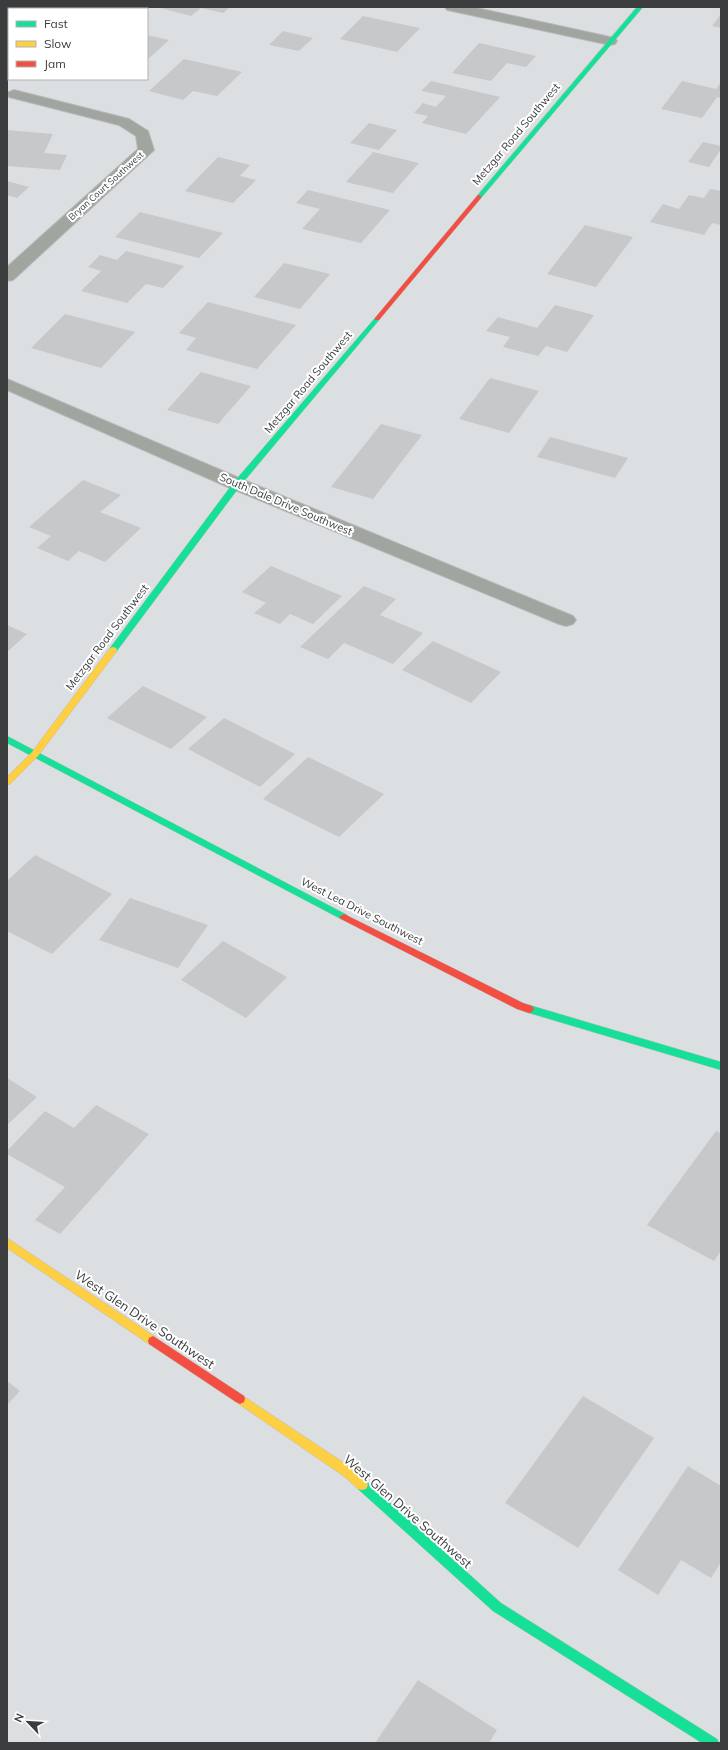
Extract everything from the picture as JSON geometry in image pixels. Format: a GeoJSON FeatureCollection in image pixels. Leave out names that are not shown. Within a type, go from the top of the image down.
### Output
{"type":"FeatureCollection","features":[{"type":"Feature","properties":{"kind":"street"},"geometry":{"type":"LineString","coordinates":[[452,7],[610,41]]}},
{"type":"Feature","properties":{"kind":"street","name":"Metzgar Road Southwest"},"geometry":{"type":"LineString","coordinates":[[7,782],[35,754],[237,484],[640,7]]}},
{"type":"Feature","properties":{"kind":"street","name":"Bryan Court Southwest"},"geometry":{"type":"LineString","coordinates":[[7,276],[146,150],[142,134],[124,122],[14,94]]}},
{"type":"Feature","properties":{"kind":"street","name":"South Dale Drive Southwest"},"geometry":{"type":"LineString","coordinates":[[7,384],[237,484],[566,620]]}},
{"type":"Feature","properties":{"kind":"street","name":"West Lea Drive Southwest"},"geometry":{"type":"LineString","coordinates":[[7,739],[364,927],[520,1006],[721,1066]]}},
{"type":"Feature","properties":{"kind":"street","name":"West Glen Drive Southwest"},"geometry":{"type":"LineString","coordinates":[[7,1242],[349,1473],[497,1607],[713,1743]]}},
{"type":"Feature","properties":{"kind":"building"},"geometry":{"type":"Polygon","coordinates":[[[156,7],[230,7],[223,13],[201,8],[191,16],[156,7]]]}},
{"type":"Feature","properties":{"kind":"building"},"geometry":{"type":"Polygon","coordinates":[[[721,14],[721,28],[712,26],[721,14]]]}},
{"type":"Feature","properties":{"kind":"building"},"geometry":{"type":"Polygon","coordinates":[[[363,16],[420,28],[397,52],[340,39],[363,16]]]}},
{"type":"Feature","properties":{"kind":"building"},"geometry":{"type":"Polygon","coordinates":[[[283,31],[313,38],[299,51],[269,45],[283,31]]]}},
{"type":"Feature","properties":{"kind":"building"},"geometry":{"type":"Polygon","coordinates":[[[148,35],[169,40],[148,59],[148,35]]]}},
{"type":"Feature","properties":{"kind":"building"},"geometry":{"type":"Polygon","coordinates":[[[479,43],[536,56],[526,67],[507,63],[491,81],[452,73],[479,43]]]}},
{"type":"Feature","properties":{"kind":"building"},"geometry":{"type":"Polygon","coordinates":[[[184,59],[242,72],[217,96],[193,91],[183,100],[149,91],[184,59]]]}},
{"type":"Feature","properties":{"kind":"building"},"geometry":{"type":"Polygon","coordinates":[[[431,81],[500,97],[466,134],[422,123],[428,116],[414,113],[423,103],[436,107],[446,96],[421,91],[431,81]]]}},
{"type":"Feature","properties":{"kind":"building"},"geometry":{"type":"Polygon","coordinates":[[[682,81],[716,89],[721,82],[721,98],[717,97],[702,118],[661,109],[682,81]]]}},
{"type":"Feature","properties":{"kind":"building"},"geometry":{"type":"Polygon","coordinates":[[[369,123],[397,130],[379,150],[350,143],[369,123]]]}},
{"type":"Feature","properties":{"kind":"building"},"geometry":{"type":"Polygon","coordinates":[[[7,130],[53,134],[44,153],[67,155],[60,170],[7,166],[7,130]]]}},
{"type":"Feature","properties":{"kind":"building"},"geometry":{"type":"Polygon","coordinates":[[[703,142],[721,146],[721,149],[709,167],[688,162],[703,142]]]}},
{"type":"Feature","properties":{"kind":"building"},"geometry":{"type":"Polygon","coordinates":[[[373,152],[419,163],[393,193],[346,182],[373,152]]]}},
{"type":"Feature","properties":{"kind":"building"},"geometry":{"type":"Polygon","coordinates":[[[218,157],[250,165],[240,176],[256,180],[233,203],[185,191],[218,157]]]}},
{"type":"Feature","properties":{"kind":"building"},"geometry":{"type":"Polygon","coordinates":[[[7,181],[29,187],[17,198],[7,195],[7,181]]]}},
{"type":"Feature","properties":{"kind":"building"},"geometry":{"type":"Polygon","coordinates":[[[710,189],[721,191],[721,225],[712,223],[704,235],[650,222],[663,204],[679,209],[689,195],[704,198],[710,189]]]}},
{"type":"Feature","properties":{"kind":"building"},"geometry":{"type":"Polygon","coordinates":[[[308,190],[390,210],[361,243],[302,229],[320,209],[296,203],[308,190]]]}},
{"type":"Feature","properties":{"kind":"building"},"geometry":{"type":"Polygon","coordinates":[[[140,212],[223,233],[199,258],[115,237],[140,212]]]}},
{"type":"Feature","properties":{"kind":"building"},"geometry":{"type":"Polygon","coordinates":[[[585,225],[633,237],[596,287],[547,274],[585,225]]]}},
{"type":"Feature","properties":{"kind":"building"},"geometry":{"type":"Polygon","coordinates":[[[126,251],[184,266],[163,288],[146,284],[127,303],[81,291],[101,271],[88,267],[100,255],[117,260],[126,251]]]}},
{"type":"Feature","properties":{"kind":"building"},"geometry":{"type":"Polygon","coordinates":[[[284,263],[330,274],[300,309],[254,297],[284,263]]]}},
{"type":"Feature","properties":{"kind":"building"},"geometry":{"type":"Polygon","coordinates":[[[208,302],[296,325],[257,369],[186,350],[196,338],[179,333],[208,302]]]}},
{"type":"Feature","properties":{"kind":"building"},"geometry":{"type":"Polygon","coordinates":[[[555,305],[594,315],[567,352],[546,346],[538,356],[503,347],[510,337],[486,331],[498,317],[537,328],[555,305]]]}},
{"type":"Feature","properties":{"kind":"building"},"geometry":{"type":"Polygon","coordinates":[[[65,314],[135,332],[101,368],[31,348],[65,314]]]}},
{"type":"Feature","properties":{"kind":"building"},"geometry":{"type":"Polygon","coordinates":[[[201,372],[251,386],[218,424],[167,410],[201,372]]]}},
{"type":"Feature","properties":{"kind":"building"},"geometry":{"type":"Polygon","coordinates":[[[490,378],[539,391],[509,433],[459,419],[490,378]]]}},
{"type":"Feature","properties":{"kind":"building"},"geometry":{"type":"Polygon","coordinates":[[[381,424],[422,435],[373,499],[331,487],[381,424]]]}},
{"type":"Feature","properties":{"kind":"building"},"geometry":{"type":"Polygon","coordinates":[[[550,437],[628,458],[615,478],[537,457],[550,437]]]}},
{"type":"Feature","properties":{"kind":"building"},"geometry":{"type":"Polygon","coordinates":[[[83,480],[121,495],[100,512],[141,528],[105,562],[79,551],[68,561],[37,548],[51,536],[29,527],[83,480]]]}},
{"type":"Feature","properties":{"kind":"building"},"geometry":{"type":"Polygon","coordinates":[[[271,566],[342,596],[313,624],[290,614],[280,624],[254,613],[266,603],[242,592],[271,566]]]}},
{"type":"Feature","properties":{"kind":"building"},"geometry":{"type":"Polygon","coordinates":[[[364,586],[396,599],[380,615],[423,633],[393,664],[344,643],[328,659],[300,647],[364,586]]]}},
{"type":"Feature","properties":{"kind":"building"},"geometry":{"type":"Polygon","coordinates":[[[7,625],[27,634],[7,652],[7,625]]]}},
{"type":"Feature","properties":{"kind":"building"},"geometry":{"type":"Polygon","coordinates":[[[433,641],[501,672],[471,703],[402,670],[433,641]]]}},
{"type":"Feature","properties":{"kind":"building"},"geometry":{"type":"Polygon","coordinates":[[[143,686],[207,717],[171,749],[107,718],[143,686]]]}},
{"type":"Feature","properties":{"kind":"building"},"geometry":{"type":"Polygon","coordinates":[[[224,718],[295,754],[260,787],[188,749],[224,718]]]}},
{"type":"Feature","properties":{"kind":"building"},"geometry":{"type":"Polygon","coordinates":[[[308,757],[384,794],[339,837],[263,799],[308,757]]]}},
{"type":"Feature","properties":{"kind":"building"},"geometry":{"type":"Polygon","coordinates":[[[35,855],[112,894],[52,954],[7,931],[7,881],[35,855]]]}},
{"type":"Feature","properties":{"kind":"building"},"geometry":{"type":"Polygon","coordinates":[[[130,898],[208,925],[178,968],[99,940],[130,898]]]}},
{"type":"Feature","properties":{"kind":"building"},"geometry":{"type":"Polygon","coordinates":[[[223,941],[287,977],[246,1018],[181,980],[223,941]]]}},
{"type":"Feature","properties":{"kind":"building"},"geometry":{"type":"Polygon","coordinates":[[[7,1078],[37,1097],[7,1125],[7,1078]]]}},
{"type":"Feature","properties":{"kind":"building"},"geometry":{"type":"Polygon","coordinates":[[[96,1105],[149,1134],[60,1234],[35,1220],[65,1187],[7,1154],[7,1151],[45,1111],[74,1128],[96,1105]]]}},
{"type":"Feature","properties":{"kind":"building"},"geometry":{"type":"Polygon","coordinates":[[[716,1131],[721,1133],[721,1251],[714,1261],[647,1225],[716,1131]]]}},
{"type":"Feature","properties":{"kind":"building"},"geometry":{"type":"Polygon","coordinates":[[[7,1381],[20,1391],[7,1405],[7,1381]]]}},
{"type":"Feature","properties":{"kind":"building"},"geometry":{"type":"Polygon","coordinates":[[[583,1396],[654,1438],[578,1548],[505,1503],[583,1396]]]}},
{"type":"Feature","properties":{"kind":"building"},"geometry":{"type":"Polygon","coordinates":[[[688,1466],[721,1486],[721,1562],[711,1578],[681,1560],[658,1595],[618,1570],[688,1466]]]}},
{"type":"Feature","properties":{"kind":"building"},"geometry":{"type":"Polygon","coordinates":[[[418,1680],[497,1730],[489,1743],[375,1743],[418,1680]]]}},
{"type":"Feature","properties":{"kind":"traffic: fast"},"geometry":{"type":"LineString","coordinates":[[479,197],[640,7]]}},
{"type":"Feature","properties":{"kind":"traffic: fast"},"geometry":{"type":"LineString","coordinates":[[113,650],[237,484],[377,319]]}},
{"type":"Feature","properties":{"kind":"traffic: fast"},"geometry":{"type":"LineString","coordinates":[[7,739],[344,917]]}},
{"type":"Feature","properties":{"kind":"traffic: fast"},"geometry":{"type":"LineString","coordinates":[[529,1009],[721,1066]]}},
{"type":"Feature","properties":{"kind":"traffic: fast"},"geometry":{"type":"LineString","coordinates":[[362,1485],[497,1607],[713,1743]]}},
{"type":"Feature","properties":{"kind":"traffic: slow"},"geometry":{"type":"LineString","coordinates":[[7,782],[35,754],[113,650]]}},
{"type":"Feature","properties":{"kind":"traffic: slow"},"geometry":{"type":"LineString","coordinates":[[7,1242],[153,1341]]}},
{"type":"Feature","properties":{"kind":"traffic: slow"},"geometry":{"type":"LineString","coordinates":[[240,1399],[349,1473],[362,1485]]}},
{"type":"Feature","properties":{"kind":"traffic: jam"},"geometry":{"type":"LineString","coordinates":[[377,319],[479,197]]}},
{"type":"Feature","properties":{"kind":"traffic: jam"},"geometry":{"type":"LineString","coordinates":[[344,917],[520,1006],[529,1009]]}},
{"type":"Feature","properties":{"kind":"traffic: jam"},"geometry":{"type":"LineString","coordinates":[[153,1341],[240,1399]]}}]}
